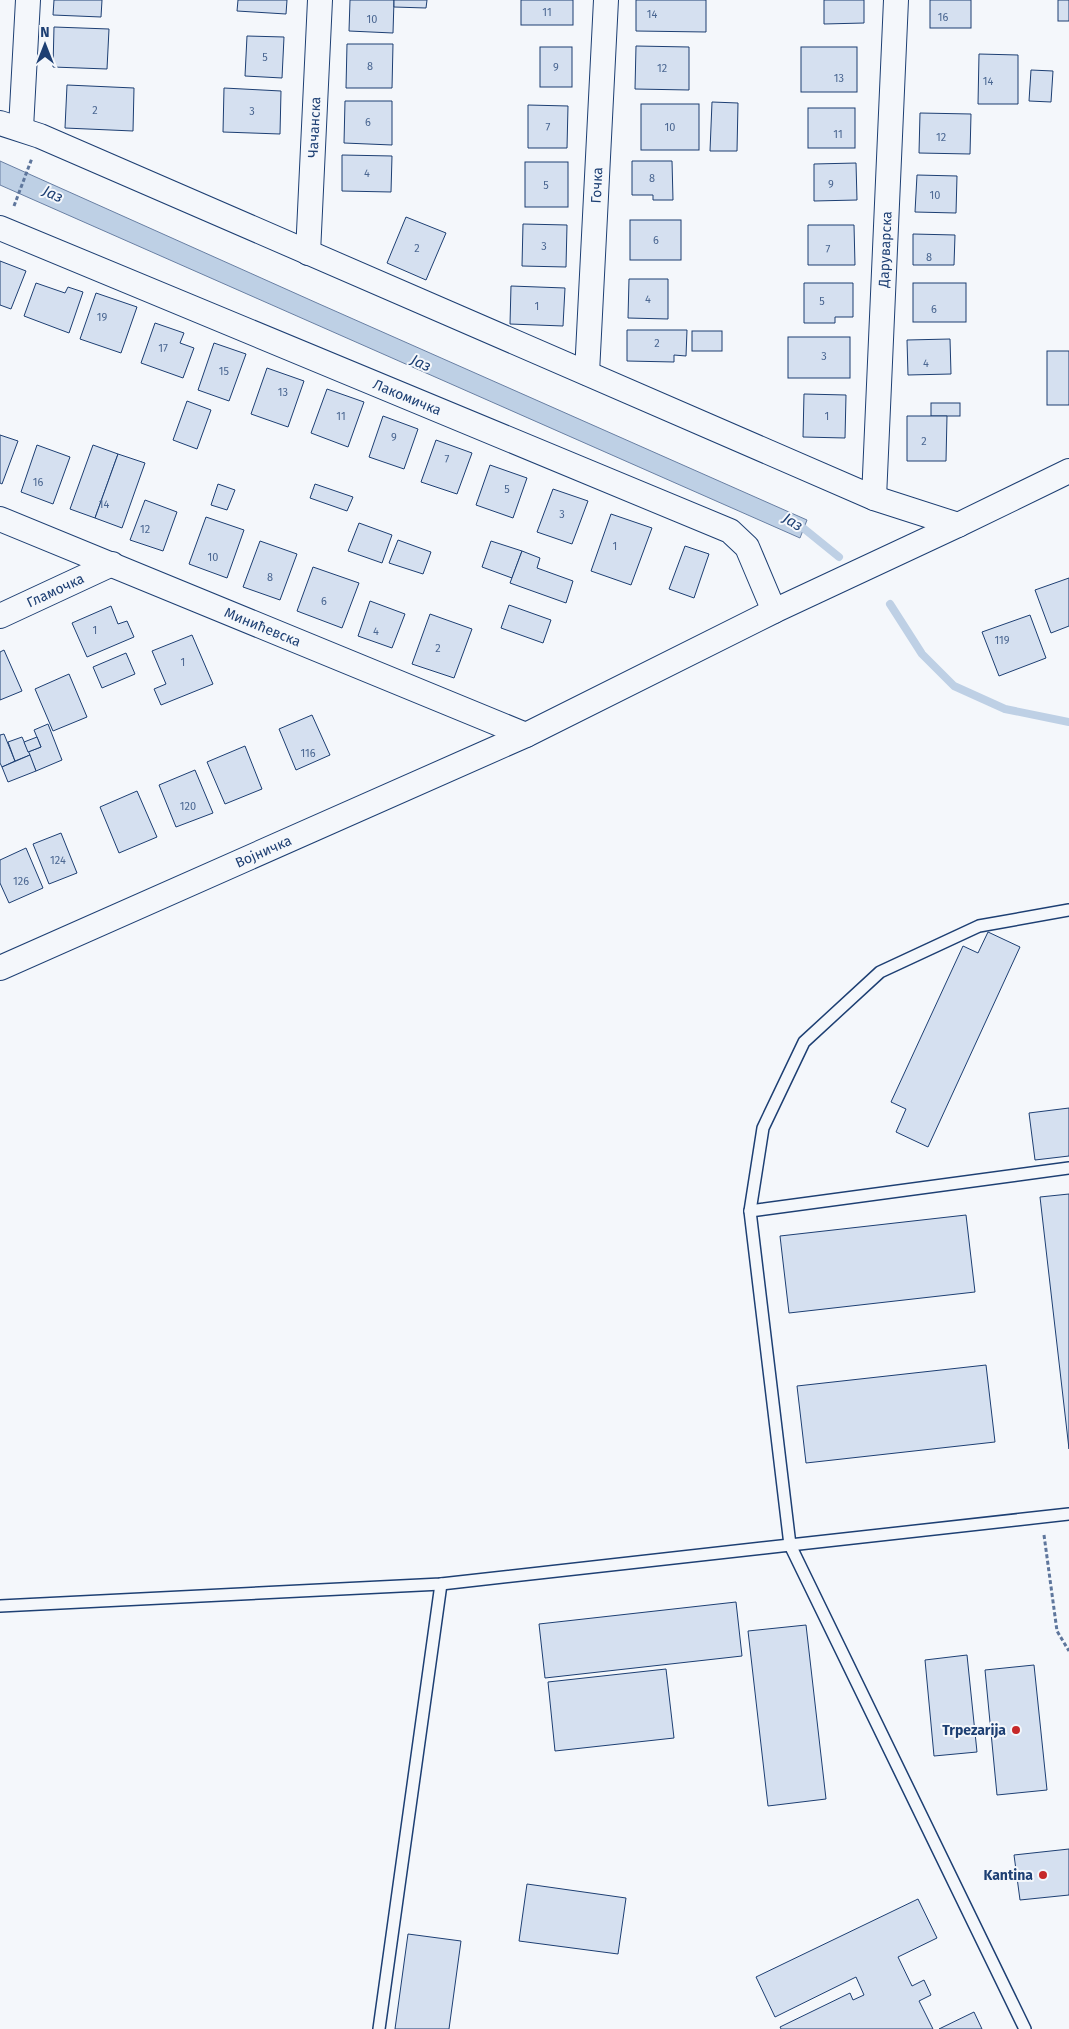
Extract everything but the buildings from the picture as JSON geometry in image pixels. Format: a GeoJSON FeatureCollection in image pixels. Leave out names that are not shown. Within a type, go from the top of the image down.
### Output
{"type":"FeatureCollection","features":[{"type":"Feature","properties":{"kind":"street"},"geometry":{"type":"LineString","coordinates":[[28,0],[11,126],[587,372],[874,498],[958,525]]}},
{"type":"Feature","properties":{"kind":"street","name":"Чачанска"},"geometry":{"type":"LineString","coordinates":[[308,253],[320,0]]}},
{"type":"Feature","properties":{"kind":"street","name":"Гочка"},"geometry":{"type":"LineString","coordinates":[[587,372],[606,0]]}},
{"type":"Feature","properties":{"kind":"street","name":"Даруварска"},"geometry":{"type":"LineString","coordinates":[[874,498],[896,0]]}},
{"type":"Feature","properties":{"kind":"street","name":"Лакомичка"},"geometry":{"type":"LineString","coordinates":[[0,228],[730,530],[748,547],[774,611]]}},
{"type":"Feature","properties":{"kind":"street","name":"Војничка"},"geometry":{"type":"LineString","coordinates":[[0,968],[526,735],[774,611],[1069,471]]}},
{"type":"Feature","properties":{"kind":"street","name":"Минићевска"},"geometry":{"type":"LineString","coordinates":[[0,519],[526,735]]}},
{"type":"Feature","properties":{"kind":"street","name":"Гламочка"},"geometry":{"type":"LineString","coordinates":[[0,616],[112,564]]}},
{"type":"Feature","properties":{"kind":"lane"},"geometry":{"type":"LineString","coordinates":[[1025,2029],[790,1545],[750,1211],[763,1128],[804,1042],[880,972],[979,926],[1069,910]]}},
{"type":"Feature","properties":{"kind":"lane"},"geometry":{"type":"LineString","coordinates":[[750,1211],[1069,1168]]}},
{"type":"Feature","properties":{"kind":"lane"},"geometry":{"type":"LineString","coordinates":[[0,1606],[441,1584],[1069,1514]]}},
{"type":"Feature","properties":{"kind":"lane"},"geometry":{"type":"LineString","coordinates":[[380,2029],[441,1584]]}},
{"type":"Feature","properties":{"kind":"path"},"geometry":{"type":"LineString","coordinates":[[18,194],[27,171]]}},
{"type":"Feature","properties":{"kind":"path"},"geometry":{"type":"LineString","coordinates":[[1042,1517],[1057,1631],[1069,1651]]}},
{"type":"Feature","properties":{"kind":"water"},"geometry":{"type":"Polygon","coordinates":[[[0,161],[807,520],[800,538],[0,185],[0,161]]]}},
{"type":"Feature","properties":{"kind":"waterway","name":"Јаз"},"geometry":{"type":"LineString","coordinates":[[797,523],[839,557]]}},
{"type":"Feature","properties":{"kind":"waterway","name":"Јаз"},"geometry":{"type":"LineString","coordinates":[[890,604],[922,654],[954,686],[1005,709],[1069,722]]}},
{"type":"Feature","properties":{"kind":"place","name":"Trpezarija"},"geometry":{"type":"Point","coordinates":[1016,1730]}},
{"type":"Feature","properties":{"kind":"place","name":"Kantina"},"geometry":{"type":"Point","coordinates":[1043,1875]}}]}
